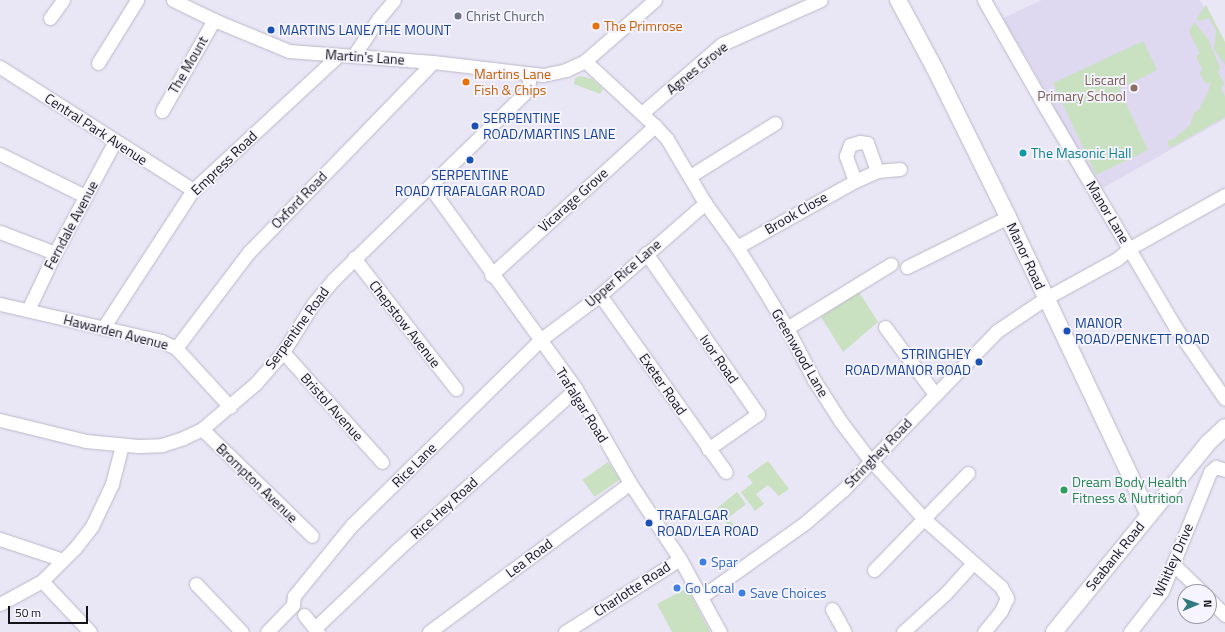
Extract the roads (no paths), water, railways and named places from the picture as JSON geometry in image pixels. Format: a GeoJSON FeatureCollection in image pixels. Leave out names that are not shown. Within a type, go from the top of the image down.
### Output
{"type":"FeatureCollection","features":[{"type":"Feature","properties":{"kind":"main road","name":"Manor Road"},"geometry":{"type":"LineString","coordinates":[[898,0],[935,69],[1008,217],[1149,515]]}},
{"type":"Feature","properties":{"kind":"main road","name":"Seabank Road"},"geometry":{"type":"LineString","coordinates":[[1054,632],[1208,443],[1225,427]]}},
{"type":"Feature","properties":{"kind":"street"},"geometry":{"type":"LineString","coordinates":[[50,18],[63,0]]}},
{"type":"Feature","properties":{"kind":"street"},"geometry":{"type":"LineString","coordinates":[[98,63],[137,0]]}},
{"type":"Feature","properties":{"kind":"street","name":"Martin's Lane"},"geometry":{"type":"LineString","coordinates":[[173,0],[214,20],[289,51],[433,62],[530,74],[552,74],[566,70],[585,61],[651,1]]}},
{"type":"Feature","properties":{"kind":"street"},"geometry":{"type":"LineString","coordinates":[[354,55],[379,18],[394,0]]}},
{"type":"Feature","properties":{"kind":"street","name":"Agnes Grove"},"geometry":{"type":"LineString","coordinates":[[642,113],[722,44],[821,0]]}},
{"type":"Feature","properties":{"kind":"street","name":"Manor Lane"},"geometry":{"type":"LineString","coordinates":[[984,0],[1041,100],[1176,328],[1225,400]]}},
{"type":"Feature","properties":{"kind":"street","name":"The Mount"},"geometry":{"type":"LineString","coordinates":[[162,110],[214,20]]}},
{"type":"Feature","properties":{"kind":"street","name":"Empress Road"},"geometry":{"type":"LineString","coordinates":[[103,328],[193,190],[339,55]]}},
{"type":"Feature","properties":{"kind":"street","name":"Greenwood Lane"},"geometry":{"type":"LineString","coordinates":[[585,61],[656,126],[667,139],[705,203],[737,247],[787,328],[814,380],[841,422],[872,461],[924,519],[1001,587],[1007,598],[1001,611],[984,632]]}},
{"type":"Feature","properties":{"kind":"street","name":"Oxford Road"},"geometry":{"type":"LineString","coordinates":[[176,348],[249,252],[433,62]]}},
{"type":"Feature","properties":{"kind":"street","name":"Central Park Avenue"},"geometry":{"type":"LineString","coordinates":[[0,67],[193,190]]}},
{"type":"Feature","properties":{"kind":"street","name":"Serpentine Road"},"geometry":{"type":"LineString","coordinates":[[0,420],[86,441],[122,445],[162,445],[202,430],[256,383],[283,352],[313,304],[354,258],[430,187],[528,90],[530,74]]}},
{"type":"Feature","properties":{"kind":"street"},"geometry":{"type":"LineString","coordinates":[[690,176],[775,123]]}},
{"type":"Feature","properties":{"kind":"street","name":"Vicarage Grove"},"geometry":{"type":"LineString","coordinates":[[492,275],[656,126]]}},
{"type":"Feature","properties":{"kind":"street","name":"Ferndale Avenue"},"geometry":{"type":"LineString","coordinates":[[28,310],[55,253],[115,141]]}},
{"type":"Feature","properties":{"kind":"street"},"geometry":{"type":"LineString","coordinates":[[855,181],[846,156],[850,145],[860,142],[867,143],[877,172]]}},
{"type":"Feature","properties":{"kind":"street"},"geometry":{"type":"LineString","coordinates":[[0,154],[85,196]]}},
{"type":"Feature","properties":{"kind":"street","name":"Brook Close"},"geometry":{"type":"LineString","coordinates":[[737,247],[855,181],[877,172],[900,169]]}},
{"type":"Feature","properties":{"kind":"street","name":"Trafalgar Road"},"geometry":{"type":"LineString","coordinates":[[430,187],[492,275],[576,389],[630,483],[680,559],[720,632]]}},
{"type":"Feature","properties":{"kind":"street","name":"Stringhey Road"},"geometry":{"type":"LineString","coordinates":[[701,597],[806,522],[843,490],[997,331],[1046,298],[1118,259],[1130,248],[1225,195]]}},
{"type":"Feature","properties":{"kind":"street","name":"Upper Rice Lane"},"geometry":{"type":"LineString","coordinates":[[540,340],[600,295],[646,253],[705,203]]}},
{"type":"Feature","properties":{"kind":"street"},"geometry":{"type":"LineString","coordinates":[[907,267],[1008,217]]}},
{"type":"Feature","properties":{"kind":"street"},"geometry":{"type":"LineString","coordinates":[[0,232],[55,253]]}},
{"type":"Feature","properties":{"kind":"street","name":"Ivor Road"},"geometry":{"type":"LineString","coordinates":[[646,253],[758,414],[708,449]]}},
{"type":"Feature","properties":{"kind":"street","name":"Chepstow Avenue"},"geometry":{"type":"LineString","coordinates":[[354,258],[456,389]]}},
{"type":"Feature","properties":{"kind":"street"},"geometry":{"type":"LineString","coordinates":[[787,328],[890,264]]}},
{"type":"Feature","properties":{"kind":"street","name":"Exeter Road"},"geometry":{"type":"LineString","coordinates":[[600,295],[708,449],[726,472]]}},
{"type":"Feature","properties":{"kind":"street","name":"Hawarden Avenue"},"geometry":{"type":"LineString","coordinates":[[0,304],[161,341],[176,348],[230,407]]}},
{"type":"Feature","properties":{"kind":"street"},"geometry":{"type":"LineString","coordinates":[[885,326],[936,394]]}},
{"type":"Feature","properties":{"kind":"street","name":"Rice Lane"},"geometry":{"type":"LineString","coordinates":[[266,632],[293,605],[294,596],[352,525],[540,340]]}},
{"type":"Feature","properties":{"kind":"street","name":"Bristol Avenue"},"geometry":{"type":"LineString","coordinates":[[283,352],[382,462]]}},
{"type":"Feature","properties":{"kind":"street","name":"Rice Hey Road"},"geometry":{"type":"LineString","coordinates":[[317,630],[398,549],[576,389]]}},
{"type":"Feature","properties":{"kind":"street","name":"Brompton Avenue"},"geometry":{"type":"LineString","coordinates":[[202,430],[312,536]]}},
{"type":"Feature","properties":{"kind":"street"},"geometry":{"type":"LineString","coordinates":[[0,604],[42,581],[63,560],[92,526],[112,484],[122,445]]}},
{"type":"Feature","properties":{"kind":"street","name":"Whitley Drive"},"geometry":{"type":"LineString","coordinates":[[1130,632],[1149,610],[1162,591],[1210,472],[1216,467],[1225,470]]}},
{"type":"Feature","properties":{"kind":"street"},"geometry":{"type":"LineString","coordinates":[[874,570],[968,473]]}},
{"type":"Feature","properties":{"kind":"street","name":"Lea Road"},"geometry":{"type":"LineString","coordinates":[[429,632],[630,483]]}},
{"type":"Feature","properties":{"kind":"street"},"geometry":{"type":"LineString","coordinates":[[0,539],[63,560]]}},
{"type":"Feature","properties":{"kind":"street","name":"Charlotte Road"},"geometry":{"type":"LineString","coordinates":[[565,632],[680,559]]}},
{"type":"Feature","properties":{"kind":"street"},"geometry":{"type":"LineString","coordinates":[[903,632],[946,593],[973,563]]}},
{"type":"Feature","properties":{"kind":"street"},"geometry":{"type":"LineString","coordinates":[[1173,564],[1194,584]]}},
{"type":"Feature","properties":{"kind":"street"},"geometry":{"type":"LineString","coordinates":[[42,581],[90,632]]}},
{"type":"Feature","properties":{"kind":"street"},"geometry":{"type":"LineString","coordinates":[[196,584],[242,632]]}},
{"type":"Feature","properties":{"kind":"street"},"geometry":{"type":"LineString","coordinates":[[1217,607],[1225,615]]}},
{"type":"Feature","properties":{"kind":"street"},"geometry":{"type":"LineString","coordinates":[[832,609],[844,632]]}},
{"type":"Feature","properties":{"kind":"street"},"geometry":{"type":"LineString","coordinates":[[304,615],[317,630]]}},
{"type":"Feature","properties":{"kind":"place","name":"Christ Church"},"geometry":{"type":"Point","coordinates":[458,16]}},
{"type":"Feature","properties":{"kind":"place","name":"The Primrose"},"geometry":{"type":"Point","coordinates":[596,26]}},
{"type":"Feature","properties":{"kind":"place","name":"MARTINS LANE/THE MOUNT"},"geometry":{"type":"Point","coordinates":[271,30]}},
{"type":"Feature","properties":{"kind":"place","name":"Martins Lane Fish & Chips"},"geometry":{"type":"Point","coordinates":[466,82]}},
{"type":"Feature","properties":{"kind":"place","name":"Liscard Primary School"},"geometry":{"type":"Point","coordinates":[1134,88]}},
{"type":"Feature","properties":{"kind":"place","name":"SERPENTINE ROAD/MARTINS LANE"},"geometry":{"type":"Point","coordinates":[475,126]}},
{"type":"Feature","properties":{"kind":"place","name":"The Masonic Hall"},"geometry":{"type":"Point","coordinates":[1023,153]}},
{"type":"Feature","properties":{"kind":"place","name":"SERPENTINE ROAD/TRAFALGAR ROAD"},"geometry":{"type":"Point","coordinates":[470,160]}},
{"type":"Feature","properties":{"kind":"place","name":"MANOR ROAD/PENKETT ROAD"},"geometry":{"type":"Point","coordinates":[1067,331]}},
{"type":"Feature","properties":{"kind":"place","name":"STRINGHEY ROAD/MANOR ROAD"},"geometry":{"type":"Point","coordinates":[979,362]}},
{"type":"Feature","properties":{"kind":"place","name":"Dream Body Health Fitness & Nutrition"},"geometry":{"type":"Point","coordinates":[1064,490]}},
{"type":"Feature","properties":{"kind":"place","name":"TRAFALGAR ROAD/LEA ROAD"},"geometry":{"type":"Point","coordinates":[649,523]}},
{"type":"Feature","properties":{"kind":"place","name":"Spar"},"geometry":{"type":"Point","coordinates":[703,562]}},
{"type":"Feature","properties":{"kind":"place","name":"Go Local"},"geometry":{"type":"Point","coordinates":[677,588]}},
{"type":"Feature","properties":{"kind":"place","name":"Save Choices"},"geometry":{"type":"Point","coordinates":[742,593]}}]}
